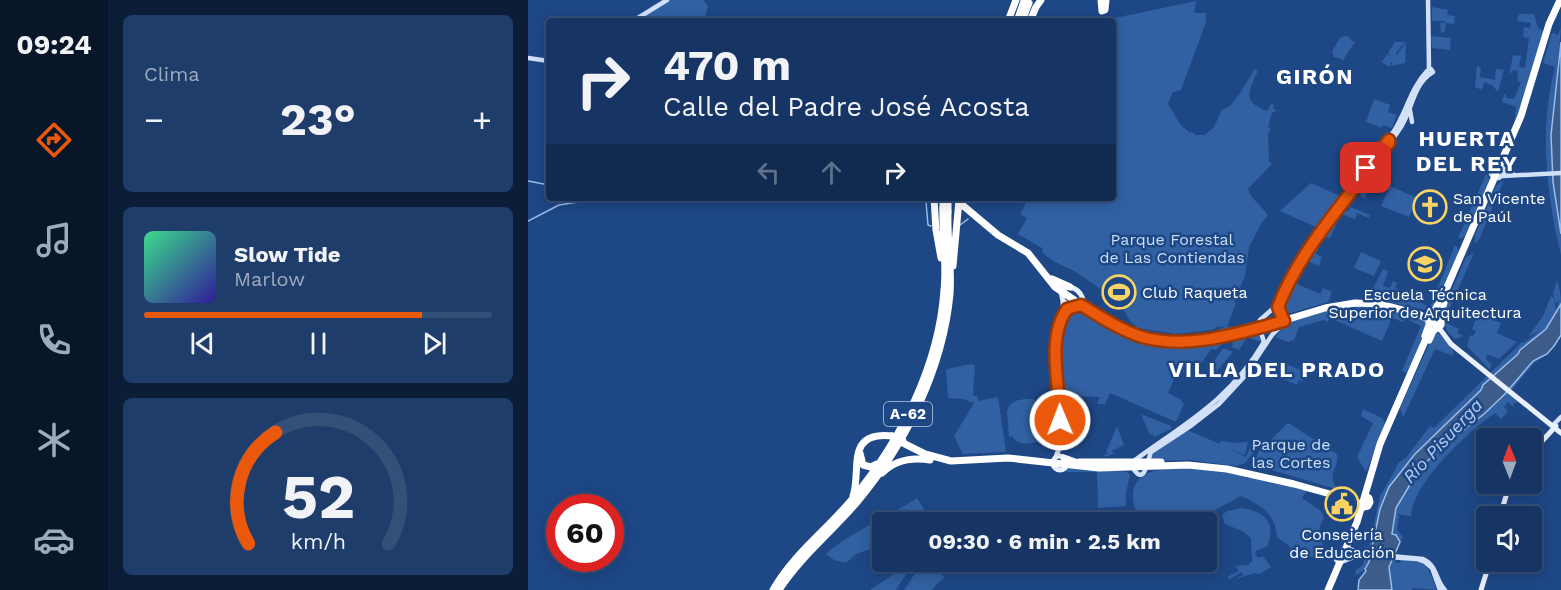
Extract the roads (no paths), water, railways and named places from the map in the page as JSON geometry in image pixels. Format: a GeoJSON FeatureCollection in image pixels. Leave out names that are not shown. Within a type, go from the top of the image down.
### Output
{"type":"FeatureCollection","features":[{"type":"Feature","properties":{"kind":"highway"},"geometry":{"type":"LineString","coordinates":[[1021,2],[1042,0]]}},
{"type":"Feature","properties":{"kind":"highway"},"geometry":{"type":"LineString","coordinates":[[1031,18],[1042,0]]}},
{"type":"Feature","properties":{"kind":"highway"},"geometry":{"type":"LineString","coordinates":[[1415,366],[1430,317],[1465,255],[1522,117],[1560,1]]}},
{"type":"Feature","properties":{"kind":"highway"},"geometry":{"type":"LineString","coordinates":[[1010,18],[1021,2]]}},
{"type":"Feature","properties":{"kind":"highway"},"geometry":{"type":"LineString","coordinates":[[1018,18],[1021,2]]}},
{"type":"Feature","properties":{"kind":"highway"},"geometry":{"type":"LineString","coordinates":[[1021,2],[1022,18]]}},
{"type":"Feature","properties":{"kind":"highway"},"geometry":{"type":"LineString","coordinates":[[1329,590],[1349,549],[1375,459],[1393,410],[1431,333],[1440,324],[1441,310],[1454,275],[1499,172]]}},
{"type":"Feature","properties":{"kind":"highway"},"geometry":{"type":"LineString","coordinates":[[934,201],[936,230],[945,281]]}},
{"type":"Feature","properties":{"kind":"highway","name":"A-62"},"geometry":{"type":"LineString","coordinates":[[779,590],[800,561],[848,512],[875,478],[904,431],[928,381],[946,320],[950,274],[943,201]]}},
{"type":"Feature","properties":{"kind":"highway","name":"A-62"},"geometry":{"type":"LineString","coordinates":[[772,590],[802,551],[840,513],[866,481],[888,450],[914,401],[929,362],[942,314],[945,281],[945,210],[947,201]]}},
{"type":"Feature","properties":{"kind":"highway"},"geometry":{"type":"LineString","coordinates":[[950,274],[956,252],[961,201]]}},
{"type":"Feature","properties":{"kind":"highway"},"geometry":{"type":"LineString","coordinates":[[962,201],[1004,239],[1028,253],[1062,292],[1128,328],[1163,337],[1198,336],[1260,327],[1326,304],[1360,299],[1421,311],[1440,324]]}},
{"type":"Feature","properties":{"kind":"highway"},"geometry":{"type":"LineString","coordinates":[[962,201],[999,232],[1030,250],[1041,261],[1062,292]]}},
{"type":"Feature","properties":{"kind":"highway"},"geometry":{"type":"LineString","coordinates":[[957,224],[962,215],[970,214],[977,217]]}},
{"type":"Feature","properties":{"kind":"highway"},"geometry":{"type":"LineString","coordinates":[[1465,240],[1471,232]]}},
{"type":"Feature","properties":{"kind":"highway"},"geometry":{"type":"LineString","coordinates":[[1440,307],[1454,275]]}},
{"type":"Feature","properties":{"kind":"highway"},"geometry":{"type":"LineString","coordinates":[[1363,499],[1428,334]]}},
{"type":"Feature","properties":{"kind":"highway"},"geometry":{"type":"LineString","coordinates":[[888,450],[873,466],[866,467],[860,461],[865,445],[880,437],[892,437],[925,452],[947,458],[1007,456],[1067,462],[1135,462],[1147,466],[1209,466],[1363,499]]}},
{"type":"Feature","properties":{"kind":"highway"},"geometry":{"type":"LineString","coordinates":[[840,513],[854,494],[855,464],[860,448],[874,438],[892,437]]}},
{"type":"Feature","properties":{"kind":"highway"},"geometry":{"type":"LineString","coordinates":[[903,442],[925,454],[944,460],[1053,461]]}},
{"type":"Feature","properties":{"kind":"highway"},"geometry":{"type":"LineString","coordinates":[[875,478],[888,467],[907,460],[922,459],[961,463],[1014,459]]}},
{"type":"Feature","properties":{"kind":"highway"},"geometry":{"type":"LineString","coordinates":[[1147,466],[1198,463],[1235,467],[1363,499]]}},
{"type":"Feature","properties":{"kind":"highway"},"geometry":{"type":"LineString","coordinates":[[1235,467],[1244,465]]}},
{"type":"Feature","properties":{"kind":"main road"},"geometry":{"type":"LineString","coordinates":[[638,18],[667,0]]}},
{"type":"Feature","properties":{"kind":"main road"},"geometry":{"type":"LineString","coordinates":[[1282,318],[1278,311],[1279,304],[1319,231],[1399,127],[1420,83],[1429,70],[1428,0]]}},
{"type":"Feature","properties":{"kind":"main road"},"geometry":{"type":"LineString","coordinates":[[528,58],[546,61]]}},
{"type":"Feature","properties":{"kind":"main road"},"geometry":{"type":"LineString","coordinates":[[1399,127],[1401,114],[1409,106]]}},
{"type":"Feature","properties":{"kind":"main road"},"geometry":{"type":"LineString","coordinates":[[1399,127],[1409,122],[1409,106]]}},
{"type":"Feature","properties":{"kind":"main road"},"geometry":{"type":"LineString","coordinates":[[1135,462],[1200,415],[1230,388],[1263,344],[1264,339],[1260,327],[1262,318],[1275,306],[1308,244],[1349,195],[1390,139]]}},
{"type":"Feature","properties":{"kind":"main road"},"geometry":{"type":"LineString","coordinates":[[1343,198],[1349,195],[1366,168]]}},
{"type":"Feature","properties":{"kind":"main road"},"geometry":{"type":"LineString","coordinates":[[1499,172],[1516,175],[1561,173]]}},
{"type":"Feature","properties":{"kind":"main road"},"geometry":{"type":"LineString","coordinates":[[1301,262],[1300,259],[1308,244]]}},
{"type":"Feature","properties":{"kind":"main road"},"geometry":{"type":"LineString","coordinates":[[1289,277],[1298,262],[1301,262]]}},
{"type":"Feature","properties":{"kind":"main road"},"geometry":{"type":"LineString","coordinates":[[1062,292],[1072,307]]}},
{"type":"Feature","properties":{"kind":"main road"},"geometry":{"type":"LineString","coordinates":[[1062,292],[1064,314]]}},
{"type":"Feature","properties":{"kind":"main road"},"geometry":{"type":"LineString","coordinates":[[1053,461],[1059,447],[1059,391],[1054,354],[1064,314],[1067,309],[1082,304]]}},
{"type":"Feature","properties":{"kind":"main road"},"geometry":{"type":"LineString","coordinates":[[1267,314],[1282,318]]}},
{"type":"Feature","properties":{"kind":"main road"},"geometry":{"type":"LineString","coordinates":[[1135,462],[1147,466],[1149,455],[1156,448],[1199,420],[1229,394],[1251,368],[1282,318]]}},
{"type":"Feature","properties":{"kind":"main road"},"geometry":{"type":"LineString","coordinates":[[1440,324],[1450,340],[1556,428]]}},
{"type":"Feature","properties":{"kind":"main road"},"geometry":{"type":"LineString","coordinates":[[1440,324],[1451,344],[1484,369]]}},
{"type":"Feature","properties":{"kind":"main road"},"geometry":{"type":"LineString","coordinates":[[1260,327],[1268,332],[1276,330]]}},
{"type":"Feature","properties":{"kind":"main road"},"geometry":{"type":"LineString","coordinates":[[1542,441],[1556,428],[1561,419]]}},
{"type":"Feature","properties":{"kind":"main road"},"geometry":{"type":"LineString","coordinates":[[1059,447],[1067,462]]}},
{"type":"Feature","properties":{"kind":"main road"},"geometry":{"type":"LineString","coordinates":[[1343,563],[1349,549],[1361,554],[1423,559],[1432,564],[1439,583],[1445,590]]}},
{"type":"Feature","properties":{"kind":"main road"},"geometry":{"type":"LineString","coordinates":[[1343,563],[1361,554]]}},
{"type":"Feature","properties":{"kind":"main road"},"geometry":{"type":"LineString","coordinates":[[1404,557],[1421,560],[1430,566],[1440,590]]}},
{"type":"Feature","properties":{"kind":"main road"},"geometry":{"type":"LineString","coordinates":[[1480,590],[1486,572]]}},
{"type":"Feature","properties":{"kind":"water"},"geometry":{"type":"Polygon","coordinates":[[[1561,42],[1561,234],[1553,182],[1551,135],[1561,42]]]}},
{"type":"Feature","properties":{"kind":"water","name":"Río Pisuerga"},"geometry":{"type":"Polygon","coordinates":[[[1561,304],[1561,335],[1554,346],[1547,354],[1533,361],[1505,394],[1484,414],[1442,447],[1420,468],[1396,508],[1392,534],[1396,535],[1400,542],[1389,567],[1392,590],[1358,590],[1359,580],[1369,562],[1380,509],[1389,487],[1415,454],[1481,390],[1483,385],[1546,329],[1561,304]]]}},
{"type":"Feature","properties":{"kind":"waterway"},"geometry":{"type":"LineString","coordinates":[[528,181],[546,184]]}},
{"type":"Feature","properties":{"kind":"waterway"},"geometry":{"type":"LineString","coordinates":[[528,221],[559,205],[585,201]]}},
{"type":"Feature","properties":{"kind":"waterway"},"geometry":{"type":"LineString","coordinates":[[921,201],[926,202],[928,225],[931,226]]}},
{"type":"Feature","properties":{"kind":"waterway"},"geometry":{"type":"LineString","coordinates":[[960,225],[968,219]]}},
{"type":"Feature","properties":{"kind":"place","name":"San Vicente de Paúl"},"geometry":{"type":"Point","coordinates":[1430,207]}},
{"type":"Feature","properties":{"kind":"place","name":"Escuela Técnica Superior de Arquitectura"},"geometry":{"type":"Point","coordinates":[1425,264]}},
{"type":"Feature","properties":{"kind":"place","name":"Club Raqueta"},"geometry":{"type":"Point","coordinates":[1119,292]}},
{"type":"Feature","properties":{"kind":"place","name":"Consejería de Educación"},"geometry":{"type":"Point","coordinates":[1342,504]}},
{"type":"Feature","properties":{"kind":"district","name":"GIRÓN"},"geometry":{"type":"Point","coordinates":[1315,76]}},
{"type":"Feature","properties":{"kind":"district","name":"HUERTA DEL REY"},"geometry":{"type":"Point","coordinates":[1467,150]}},
{"type":"Feature","properties":{"kind":"district","name":"VILLA DEL PRADO"},"geometry":{"type":"Point","coordinates":[1277,369]}},
{"type":"Feature","properties":{"kind":"park label","name":"Parque Forestal de Las Contiendas"},"geometry":{"type":"Point","coordinates":[1172,248]}},
{"type":"Feature","properties":{"kind":"park label","name":"Parque de las Cortes"},"geometry":{"type":"Point","coordinates":[1291,453]}}]}
